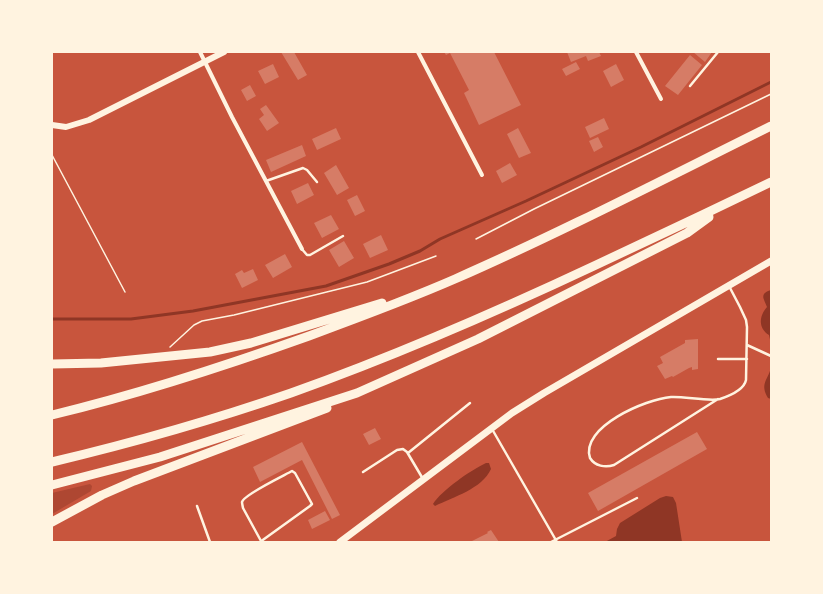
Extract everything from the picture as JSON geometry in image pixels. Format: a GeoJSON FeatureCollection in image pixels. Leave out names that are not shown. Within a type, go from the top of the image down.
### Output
{"type":"FeatureCollection","features":[{"type":"Feature","properties":{"kind":"highway"},"geometry":{"type":"LineString","coordinates":[[52,415],[130,394],[265,352],[388,307],[568,227],[771,126]]}},
{"type":"Feature","properties":{"kind":"highway"},"geometry":{"type":"LineString","coordinates":[[52,462],[205,421],[291,393],[430,340],[523,299],[771,182]]}},
{"type":"Feature","properties":{"kind":"highway"},"geometry":{"type":"LineString","coordinates":[[52,522],[102,495],[134,481],[293,422],[334,405],[357,393],[478,339],[570,294],[687,233],[725,205]]}},
{"type":"Feature","properties":{"kind":"highway"},"geometry":{"type":"LineString","coordinates":[[52,364],[101,363],[210,352],[251,343],[344,316],[456,278]]}},
{"type":"Feature","properties":{"kind":"highway"},"geometry":{"type":"LineString","coordinates":[[52,485],[160,457],[357,393]]}},
{"type":"Feature","properties":{"kind":"main road"},"geometry":{"type":"LineString","coordinates":[[340,542],[512,413],[771,261]]}},
{"type":"Feature","properties":{"kind":"street"},"geometry":{"type":"LineString","coordinates":[[200,52],[302,248]]}},
{"type":"Feature","properties":{"kind":"street"},"geometry":{"type":"LineString","coordinates":[[52,125],[66,127],[89,120],[224,52]]}},
{"type":"Feature","properties":{"kind":"street"},"geometry":{"type":"LineString","coordinates":[[418,52],[482,175]]}},
{"type":"Feature","properties":{"kind":"street"},"geometry":{"type":"LineString","coordinates":[[636,52],[661,99]]}},
{"type":"Feature","properties":{"kind":"lane"},"geometry":{"type":"LineString","coordinates":[[690,86],[718,52]]}},
{"type":"Feature","properties":{"kind":"lane"},"geometry":{"type":"LineString","coordinates":[[266,181],[303,168],[307,170],[318,182]]}},
{"type":"Feature","properties":{"kind":"lane"},"geometry":{"type":"LineString","coordinates":[[302,248],[307,255],[310,255],[343,236]]}},
{"type":"Feature","properties":{"kind":"lane"},"geometry":{"type":"LineString","coordinates":[[718,399],[672,397],[654,400],[637,407],[609,423],[598,432],[589,446],[590,458],[593,463],[603,466],[614,465],[718,399],[739,390],[744,385],[746,380],[746,320],[729,286]]}},
{"type":"Feature","properties":{"kind":"lane"},"geometry":{"type":"LineString","coordinates":[[747,345],[771,356]]}},
{"type":"Feature","properties":{"kind":"lane"},"geometry":{"type":"LineString","coordinates":[[718,359],[746,359]]}},
{"type":"Feature","properties":{"kind":"lane"},"geometry":{"type":"LineString","coordinates":[[408,453],[470,403]]}},
{"type":"Feature","properties":{"kind":"lane"},"geometry":{"type":"LineString","coordinates":[[491,428],[556,541]]}},
{"type":"Feature","properties":{"kind":"lane"},"geometry":{"type":"LineString","coordinates":[[363,472],[397,450],[403,449],[408,453],[424,479]]}},
{"type":"Feature","properties":{"kind":"lane"},"geometry":{"type":"LineString","coordinates":[[292,472],[295,472],[312,504],[260,541],[244,508],[242,502],[243,500],[256,490],[292,472]]}},
{"type":"Feature","properties":{"kind":"lane"},"geometry":{"type":"LineString","coordinates":[[551,542],[556,541],[637,498]]}},
{"type":"Feature","properties":{"kind":"lane"},"geometry":{"type":"LineString","coordinates":[[197,506],[210,542]]}},
{"type":"Feature","properties":{"kind":"path"},"geometry":{"type":"LineString","coordinates":[[476,239],[534,209],[771,94]]}},
{"type":"Feature","properties":{"kind":"path"},"geometry":{"type":"LineString","coordinates":[[52,155],[125,292]]}},
{"type":"Feature","properties":{"kind":"path"},"geometry":{"type":"LineString","coordinates":[[158,358],[194,325],[202,321],[234,315],[367,282],[436,256]]}},
{"type":"Feature","properties":{"kind":"shaded area"},"geometry":{"type":"Polygon","coordinates":[[[771,290],[771,344],[769,335],[765,332],[761,325],[761,318],[767,307],[763,295],[771,290]]]}},
{"type":"Feature","properties":{"kind":"shaded area"},"geometry":{"type":"Polygon","coordinates":[[[771,368],[771,399],[768,398],[764,386],[771,368]]]}},
{"type":"Feature","properties":{"kind":"shaded area"},"geometry":{"type":"Polygon","coordinates":[[[486,463],[489,463],[491,469],[481,482],[458,496],[435,506],[433,504],[457,481],[486,463]]]}},
{"type":"Feature","properties":{"kind":"shaded area"},"geometry":{"type":"Polygon","coordinates":[[[90,484],[92,486],[91,491],[52,514],[52,493],[90,484]]]}},
{"type":"Feature","properties":{"kind":"shaded area"},"geometry":{"type":"Polygon","coordinates":[[[666,496],[673,497],[676,503],[682,542],[605,542],[616,536],[620,523],[660,498],[666,496]]]}},
{"type":"Feature","properties":{"kind":"building"},"geometry":{"type":"Polygon","coordinates":[[[281,52],[294,52],[307,75],[298,80],[281,52]]]}},
{"type":"Feature","properties":{"kind":"building"},"geometry":{"type":"Polygon","coordinates":[[[444,52],[494,52],[521,105],[479,125],[464,93],[469,90],[450,53],[446,55],[444,52]]]}},
{"type":"Feature","properties":{"kind":"building"},"geometry":{"type":"Polygon","coordinates":[[[567,52],[599,52],[601,56],[588,61],[586,56],[571,62],[567,52]]]}},
{"type":"Feature","properties":{"kind":"building"},"geometry":{"type":"Polygon","coordinates":[[[693,52],[712,52],[705,62],[693,52]]]}},
{"type":"Feature","properties":{"kind":"building"},"geometry":{"type":"Polygon","coordinates":[[[690,55],[702,65],[678,95],[665,86],[690,55]]]}},
{"type":"Feature","properties":{"kind":"building"},"geometry":{"type":"Polygon","coordinates":[[[576,62],[580,69],[566,76],[562,69],[576,62]]]}},
{"type":"Feature","properties":{"kind":"building"},"geometry":{"type":"Polygon","coordinates":[[[273,64],[279,77],[265,84],[258,71],[273,64]]]}},
{"type":"Feature","properties":{"kind":"building"},"geometry":{"type":"Polygon","coordinates":[[[616,64],[624,80],[611,87],[603,71],[616,64]]]}},
{"type":"Feature","properties":{"kind":"building"},"geometry":{"type":"Polygon","coordinates":[[[250,85],[256,96],[247,101],[241,90],[250,85]]]}},
{"type":"Feature","properties":{"kind":"building"},"geometry":{"type":"Polygon","coordinates":[[[266,105],[279,123],[267,131],[259,119],[264,115],[260,109],[266,105]]]}},
{"type":"Feature","properties":{"kind":"building"},"geometry":{"type":"Polygon","coordinates":[[[604,118],[609,129],[590,138],[585,127],[604,118]]]}},
{"type":"Feature","properties":{"kind":"building"},"geometry":{"type":"Polygon","coordinates":[[[336,128],[341,139],[317,150],[312,139],[336,128]]]}},
{"type":"Feature","properties":{"kind":"building"},"geometry":{"type":"Polygon","coordinates":[[[518,128],[531,153],[519,158],[507,134],[518,128]]]}},
{"type":"Feature","properties":{"kind":"building"},"geometry":{"type":"Polygon","coordinates":[[[598,137],[603,147],[594,152],[589,141],[598,137]]]}},
{"type":"Feature","properties":{"kind":"building"},"geometry":{"type":"Polygon","coordinates":[[[302,145],[306,156],[271,172],[266,160],[302,145]]]}},
{"type":"Feature","properties":{"kind":"building"},"geometry":{"type":"Polygon","coordinates":[[[510,163],[517,175],[502,183],[496,171],[510,163]]]}},
{"type":"Feature","properties":{"kind":"building"},"geometry":{"type":"Polygon","coordinates":[[[336,165],[349,188],[337,195],[324,173],[336,165]]]}},
{"type":"Feature","properties":{"kind":"building"},"geometry":{"type":"Polygon","coordinates":[[[308,183],[314,195],[297,204],[291,191],[308,183]]]}},
{"type":"Feature","properties":{"kind":"building"},"geometry":{"type":"Polygon","coordinates":[[[357,195],[365,211],[355,216],[347,200],[357,195]]]}},
{"type":"Feature","properties":{"kind":"building"},"geometry":{"type":"Polygon","coordinates":[[[331,215],[339,229],[322,238],[314,223],[331,215]]]}},
{"type":"Feature","properties":{"kind":"building"},"geometry":{"type":"Polygon","coordinates":[[[381,235],[388,250],[370,258],[363,244],[381,235]]]}},
{"type":"Feature","properties":{"kind":"building"},"geometry":{"type":"Polygon","coordinates":[[[344,241],[354,258],[339,267],[329,250],[344,241]]]}},
{"type":"Feature","properties":{"kind":"building"},"geometry":{"type":"Polygon","coordinates":[[[285,254],[292,267],[273,278],[265,265],[285,254]]]}},
{"type":"Feature","properties":{"kind":"building"},"geometry":{"type":"Polygon","coordinates":[[[253,269],[258,280],[242,288],[235,274],[242,270],[244,273],[253,269]]]}},
{"type":"Feature","properties":{"kind":"building"},"geometry":{"type":"Polygon","coordinates":[[[698,339],[698,369],[692,370],[692,367],[673,377],[672,376],[665,379],[657,366],[663,363],[660,357],[685,343],[685,340],[698,339]]]}},
{"type":"Feature","properties":{"kind":"building"},"geometry":{"type":"Polygon","coordinates":[[[375,428],[381,439],[369,445],[363,434],[375,428]]]}},
{"type":"Feature","properties":{"kind":"building"},"geometry":{"type":"Polygon","coordinates":[[[697,432],[707,449],[598,511],[588,493],[697,432]]]}},
{"type":"Feature","properties":{"kind":"building"},"geometry":{"type":"Polygon","coordinates":[[[302,442],[340,515],[332,519],[302,460],[260,482],[253,467],[302,442]]]}},
{"type":"Feature","properties":{"kind":"building"},"geometry":{"type":"Polygon","coordinates":[[[325,511],[330,520],[312,529],[308,520],[325,511]]]}},
{"type":"Feature","properties":{"kind":"building"},"geometry":{"type":"Polygon","coordinates":[[[491,530],[499,542],[470,542],[488,533],[487,532],[491,530]]]}},
{"type":"Feature","properties":{"kind":"waterway"},"geometry":{"type":"LineString","coordinates":[[52,319],[131,319],[193,311],[326,286],[389,264],[420,251],[440,239],[526,201],[641,147],[771,82]]}}]}
